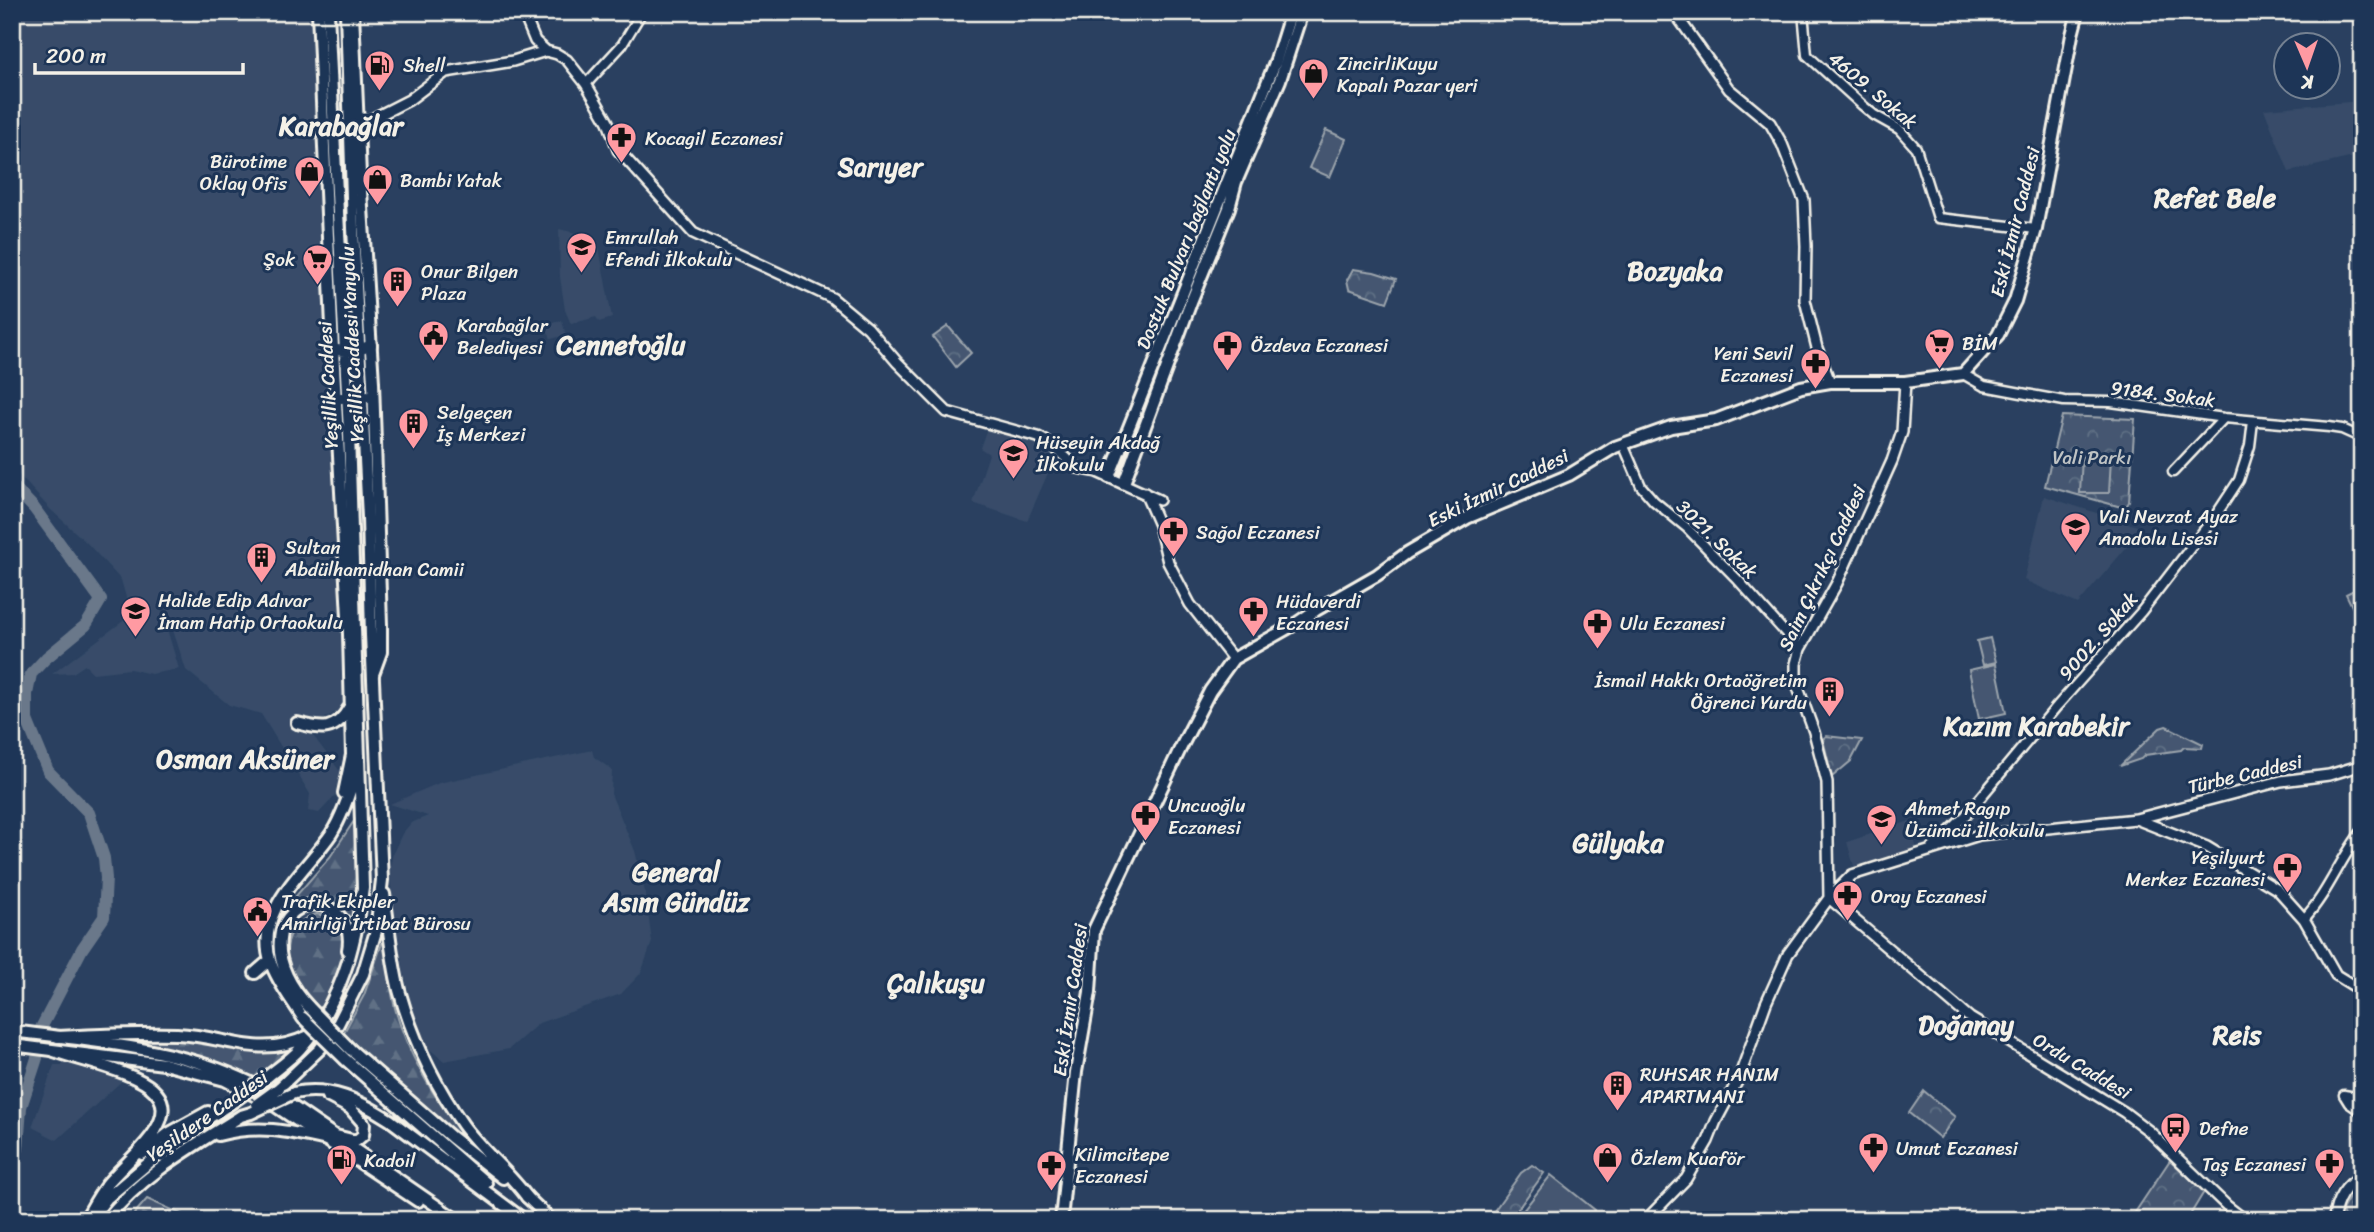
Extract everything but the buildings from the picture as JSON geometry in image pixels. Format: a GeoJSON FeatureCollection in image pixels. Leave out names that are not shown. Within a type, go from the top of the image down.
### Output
{"type":"FeatureCollection","features":[{"type":"Feature","properties":{"kind":"main road","name":"Yeşillik Caddesi Yanyolu"},"geometry":{"type":"LineString","coordinates":[[318,12],[338,350]]}},
{"type":"Feature","properties":{"kind":"main road","name":"Yeşillik Caddesi"},"geometry":{"type":"LineString","coordinates":[[328,12],[338,350],[360,757]]}},
{"type":"Feature","properties":{"kind":"main road","name":"Yeşillik Caddesi"},"geometry":{"type":"LineString","coordinates":[[346,12],[359,351],[367,397],[377,756]]}},
{"type":"Feature","properties":{"kind":"main road","name":"Yeşillik Caddesi Yanyolu"},"geometry":{"type":"LineString","coordinates":[[353,12],[371,345],[367,397]]}},
{"type":"Feature","properties":{"kind":"main road"},"geometry":{"type":"LineString","coordinates":[[523,12],[535,41],[546,51]]}},
{"type":"Feature","properties":{"kind":"main road","name":"Dostuk Bulvarı bağlantı yolu"},"geometry":{"type":"LineString","coordinates":[[1109,477],[1275,63],[1291,12]]}},
{"type":"Feature","properties":{"kind":"main road","name":"Dostuk Bulvarı bağlantı yolu"},"geometry":{"type":"LineString","coordinates":[[1124,483],[1229,208],[1236,182],[1280,80],[1302,12]]}},
{"type":"Feature","properties":{"kind":"main road"},"geometry":{"type":"LineString","coordinates":[[1674,12],[1728,89],[1770,123],[1782,144],[1804,200],[1805,300],[1817,348],[1830,382]]}},
{"type":"Feature","properties":{"kind":"main road","name":"Eski İzmir Caddesi"},"geometry":{"type":"LineString","coordinates":[[1061,1220],[1076,1072],[1090,992],[1094,930],[1180,749],[1210,691],[1233,659],[1297,624],[1467,518],[1569,475],[1623,444],[1671,427],[1716,420],[1801,387],[1830,382],[1905,382],[1963,374],[1998,335],[2014,306],[2035,229],[2078,12]]}},
{"type":"Feature","properties":{"kind":"main road"},"geometry":{"type":"LineString","coordinates":[[358,126],[409,100],[446,72],[511,56],[546,51],[557,54],[567,60],[586,84],[608,122],[618,150],[693,233],[832,298],[868,328],[897,362],[947,412],[1038,436],[1077,468],[1109,477],[1159,500]]}},
{"type":"Feature","properties":{"kind":"main road"},"geometry":{"type":"LineString","coordinates":[[338,350],[359,351],[371,345]]}},
{"type":"Feature","properties":{"kind":"main road","name":"Saim Çıkrıkçı Caddesi"},"geometry":{"type":"LineString","coordinates":[[1829,898],[1827,782],[1814,732],[1796,682],[1796,664],[1800,649],[1833,592],[1892,461],[1902,432],[1905,382]]}},
{"type":"Feature","properties":{"kind":"main road"},"geometry":{"type":"LineString","coordinates":[[341,398],[367,397]]}},
{"type":"Feature","properties":{"kind":"main road","name":"Yeşillik Caddesi Yanyolu"},"geometry":{"type":"LineString","coordinates":[[316,854],[343,796],[351,768],[341,398]]}},
{"type":"Feature","properties":{"kind":"main road"},"geometry":{"type":"LineString","coordinates":[[1145,493],[1159,525],[1168,562],[1190,604],[1233,659]]}},
{"type":"Feature","properties":{"kind":"main road"},"geometry":{"type":"LineString","coordinates":[[297,723],[316,728],[332,727],[343,718],[350,706]]}},
{"type":"Feature","properties":{"kind":"main road","name":"Yeşildere Caddesi"},"geometry":{"type":"LineString","coordinates":[[106,1220],[117,1205],[161,1168],[279,1088],[320,1049],[338,1024],[363,974],[376,931],[382,880],[377,756]]}},
{"type":"Feature","properties":{"kind":"main road"},"geometry":{"type":"LineString","coordinates":[[360,757],[352,787],[333,831],[274,909],[267,930],[270,960],[280,984],[306,1013],[526,1220]]}},
{"type":"Feature","properties":{"kind":"main road","name":"Yeşildere Caddesi"},"geometry":{"type":"LineString","coordinates":[[88,1220],[107,1198],[177,1139],[234,1101],[299,1051],[325,1016],[342,980],[356,936],[363,888],[360,757]]}},
{"type":"Feature","properties":{"kind":"main road","name":"Türbe Caddesi"},"geometry":{"type":"LineString","coordinates":[[1829,898],[1852,875],[1979,835],[2136,819],[2268,784],[2329,775],[2362,765]]}},
{"type":"Feature","properties":{"kind":"main road"},"geometry":{"type":"LineString","coordinates":[[2136,819],[2207,847],[2278,890],[2304,919],[2336,975],[2362,991]]}},
{"type":"Feature","properties":{"kind":"main road"},"geometry":{"type":"LineString","coordinates":[[382,880],[399,988],[411,1029],[439,1086],[464,1126],[517,1182],[527,1197]]}},
{"type":"Feature","properties":{"kind":"main road"},"geometry":{"type":"LineString","coordinates":[[1646,1220],[1686,1180],[1739,1078],[1766,1003],[1788,954],[1829,898]]}},
{"type":"Feature","properties":{"kind":"main road","name":"Ordu Caddesi"},"geometry":{"type":"LineString","coordinates":[[1829,898],[1970,1018],[2124,1112],[2149,1131],[2245,1220]]}},
{"type":"Feature","properties":{"kind":"main road"},"geometry":{"type":"LineString","coordinates":[[306,1013],[286,973],[280,952],[282,927],[292,913],[306,905],[319,903],[335,910],[347,925],[350,942],[342,980]]}},
{"type":"Feature","properties":{"kind":"main road"},"geometry":{"type":"LineString","coordinates":[[255,973],[270,960]]}},
{"type":"Feature","properties":{"kind":"main road"},"geometry":{"type":"LineString","coordinates":[[12,1031],[159,1054],[216,1068],[277,1096],[446,1220]]}},
{"type":"Feature","properties":{"kind":"main road"},"geometry":{"type":"LineString","coordinates":[[58,1037],[178,1034],[249,1047],[272,1048],[312,1034]]}},
{"type":"Feature","properties":{"kind":"main road"},"geometry":{"type":"LineString","coordinates":[[12,1045],[164,1064],[216,1077],[267,1101],[331,1138],[457,1220]]}},
{"type":"Feature","properties":{"kind":"main road"},"geometry":{"type":"LineString","coordinates":[[54,1051],[136,1078],[154,1090],[163,1101],[163,1115],[158,1127],[107,1184],[88,1220]]}},
{"type":"Feature","properties":{"kind":"main road"},"geometry":{"type":"LineString","coordinates":[[348,1055],[527,1197],[551,1220]]}},
{"type":"Feature","properties":{"kind":"main road"},"geometry":{"type":"LineString","coordinates":[[241,1116],[293,1093],[315,1090],[352,1098],[390,1120],[526,1220]]}},
{"type":"Feature","properties":{"kind":"main road"},"geometry":{"type":"LineString","coordinates":[[205,1139],[244,1129],[269,1129],[356,1140],[363,1135],[364,1124],[350,1108],[315,1090]]}},
{"type":"Feature","properties":{"kind":"main road"},"geometry":{"type":"LineString","coordinates":[[123,1168],[168,1134],[234,1101]]}},
{"type":"Feature","properties":{"kind":"main road"},"geometry":{"type":"LineString","coordinates":[[2334,1220],[2335,1206],[2346,1188],[2362,1176]]}},
{"type":"Feature","properties":{"kind":"street"},"geometry":{"type":"LineString","coordinates":[[586,84],[622,45],[642,12]]}},
{"type":"Feature","properties":{"kind":"street","name":"4609. Sokak"},"geometry":{"type":"LineString","coordinates":[[1803,12],[1807,55],[1874,115],[1899,129],[1916,148],[1938,218],[2035,229]]}},
{"type":"Feature","properties":{"kind":"street","name":"9184. Sokak"},"geometry":{"type":"LineString","coordinates":[[1963,374],[1984,386],[2064,401],[2111,402],[2224,418],[2342,429],[2362,438]]}},
{"type":"Feature","properties":{"kind":"street"},"geometry":{"type":"LineString","coordinates":[[2172,472],[2224,418]]}},
{"type":"Feature","properties":{"kind":"street","name":"9002. Sokak"},"geometry":{"type":"LineString","coordinates":[[1930,850],[1966,815],[2051,712],[2141,612],[2218,512],[2239,480],[2250,446],[2253,421]]}},
{"type":"Feature","properties":{"kind":"street","name":"3021. Sokak"},"geometry":{"type":"LineString","coordinates":[[1623,444],[1641,486],[1738,580],[1800,649]]}},
{"type":"Feature","properties":{"kind":"street"},"geometry":{"type":"LineString","coordinates":[[2304,919],[2317,905],[2348,849],[2362,831]]}},
{"type":"Feature","properties":{"kind":"street"},"geometry":{"type":"LineString","coordinates":[[2362,1098],[2344,1095],[2362,1112]]}},
{"type":"Feature","properties":{"kind":"shaded area"},"geometry":{"type":"Polygon","coordinates":[[[12,12],[313,12],[345,706],[308,729],[348,782],[319,813],[308,811],[310,794],[261,714],[229,705],[186,670],[166,609],[161,609],[179,669],[151,674],[130,669],[93,673],[85,665],[73,673],[52,674],[138,610],[134,610],[127,601],[121,580],[12,467],[12,12]]]}},
{"type":"Feature","properties":{"kind":"shaded area"},"geometry":{"type":"Polygon","coordinates":[[[2362,101],[2362,155],[2289,172],[2264,109],[2362,101]]]}},
{"type":"Feature","properties":{"kind":"shaded area","name":"Emrullah Efendi İlkokulu"},"geometry":{"type":"Polygon","coordinates":[[[559,229],[592,237],[599,247],[612,318],[599,322],[596,317],[571,324],[565,310],[560,277],[559,229]]]}},
{"type":"Feature","properties":{"kind":"shaded area"},"geometry":{"type":"Polygon","coordinates":[[[562,321],[566,335],[551,339],[545,324],[562,321]]]}},
{"type":"Feature","properties":{"kind":"shaded area","name":"Hüseyin Akdağ İlkokulu"},"geometry":{"type":"Polygon","coordinates":[[[987,428],[1030,438],[1055,457],[1027,521],[973,503],[989,454],[980,448],[987,428]]]}},
{"type":"Feature","properties":{"kind":"shaded area","name":"Vali Nevzat Ayaz Anadolu Lisesi"},"geometry":{"type":"Polygon","coordinates":[[[2044,496],[2143,528],[2078,604],[2024,580],[2044,496]]]}},
{"type":"Feature","properties":{"kind":"shaded area"},"geometry":{"type":"Polygon","coordinates":[[[592,750],[594,757],[612,770],[611,794],[635,851],[645,892],[652,942],[641,973],[621,994],[539,1023],[509,1049],[444,1061],[428,1048],[416,1025],[403,970],[389,873],[393,853],[402,834],[411,823],[428,816],[390,804],[439,783],[592,750]]]}},
{"type":"Feature","properties":{"kind":"shaded area","name":"Ahmet Ragıp Üzümcü İlkokulu"},"geometry":{"type":"Polygon","coordinates":[[[1910,821],[1917,850],[1854,866],[1847,842],[1910,821]]]}},
{"type":"Feature","properties":{"kind":"shaded area"},"geometry":{"type":"Polygon","coordinates":[[[65,1058],[124,1079],[57,1140],[32,1127],[54,1065],[63,1065],[65,1058]]]}},
{"type":"Feature","properties":{"kind":"green space"},"geometry":{"type":"Polygon","coordinates":[[[1326,130],[1346,139],[1330,177],[1309,168],[1326,130]]]}},
{"type":"Feature","properties":{"kind":"green space"},"geometry":{"type":"Polygon","coordinates":[[[1353,269],[1396,279],[1387,302],[1349,289],[1347,280],[1353,269]]]}},
{"type":"Feature","properties":{"kind":"green space"},"geometry":{"type":"Polygon","coordinates":[[[948,326],[971,353],[956,367],[933,337],[948,326]]]}},
{"type":"Feature","properties":{"kind":"green space","name":"Vali Parkı"},"geometry":{"type":"Polygon","coordinates":[[[2062,416],[2135,419],[2129,502],[2125,508],[2045,486],[2062,416]]]}},
{"type":"Feature","properties":{"kind":"green space"},"geometry":{"type":"Polygon","coordinates":[[[2082,457],[2111,458],[2109,493],[2080,493],[2082,457]]]}},
{"type":"Feature","properties":{"kind":"green space"},"geometry":{"type":"Polygon","coordinates":[[[2362,586],[2362,627],[2346,594],[2362,586]]]}},
{"type":"Feature","properties":{"kind":"green space"},"geometry":{"type":"Polygon","coordinates":[[[1990,638],[1996,662],[1983,665],[1977,641],[1990,638]]]}},
{"type":"Feature","properties":{"kind":"green space"},"geometry":{"type":"Polygon","coordinates":[[[1996,664],[2006,713],[1979,719],[1969,670],[1996,664]]]}},
{"type":"Feature","properties":{"kind":"green space"},"geometry":{"type":"Polygon","coordinates":[[[2166,726],[2203,744],[2202,748],[2184,747],[2181,750],[2145,755],[2120,766],[2160,728],[2166,726]]]}},
{"type":"Feature","properties":{"kind":"green space"},"geometry":{"type":"Polygon","coordinates":[[[1826,736],[1862,740],[1851,761],[1832,777],[1823,739],[1826,736]]]}},
{"type":"Feature","properties":{"kind":"green space"},"geometry":{"type":"Polygon","coordinates":[[[356,818],[359,874],[354,924],[333,906],[305,902],[278,929],[288,905],[330,857],[356,818]]]}},
{"type":"Feature","properties":{"kind":"green space"},"geometry":{"type":"Polygon","coordinates":[[[317,914],[332,920],[341,930],[344,942],[338,970],[320,1009],[308,1001],[298,989],[287,960],[292,931],[302,921],[317,914]]]}},
{"type":"Feature","properties":{"kind":"green space"},"geometry":{"type":"Polygon","coordinates":[[[384,938],[391,991],[406,1042],[422,1074],[461,1133],[456,1137],[342,1036],[364,995],[384,938]]]}},
{"type":"Feature","properties":{"kind":"green space"},"geometry":{"type":"Polygon","coordinates":[[[85,1037],[188,1038],[292,1047],[256,1079],[211,1063],[85,1037]]]}},
{"type":"Feature","properties":{"kind":"green space"},"geometry":{"type":"Polygon","coordinates":[[[1924,1091],[1955,1117],[1940,1138],[1909,1113],[1924,1091]]]}},
{"type":"Feature","properties":{"kind":"green space"},"geometry":{"type":"Polygon","coordinates":[[[2170,1160],[2204,1192],[2187,1220],[2136,1220],[2132,1217],[2170,1160]]]}},
{"type":"Feature","properties":{"kind":"green space"},"geometry":{"type":"Polygon","coordinates":[[[1532,1165],[1544,1173],[1510,1220],[1489,1218],[1521,1173],[1532,1165]]]}},
{"type":"Feature","properties":{"kind":"green space"},"geometry":{"type":"Polygon","coordinates":[[[1551,1175],[1595,1210],[1588,1220],[1516,1220],[1551,1175]]]}},
{"type":"Feature","properties":{"kind":"green space"},"geometry":{"type":"Polygon","coordinates":[[[2356,1185],[2362,1204],[2362,1220],[2345,1220],[2342,1210],[2356,1185]]]}},
{"type":"Feature","properties":{"kind":"green space"},"geometry":{"type":"Polygon","coordinates":[[[147,1199],[195,1220],[129,1220],[147,1199]]]}},
{"type":"Feature","properties":{"kind":"waterway"},"geometry":{"type":"LineString","coordinates":[[12,485],[34,508],[101,600],[86,625],[31,674],[27,694],[27,720],[48,771],[89,813],[104,858],[106,878],[104,917],[82,949],[41,1028]]}},
{"type":"Feature","properties":{"kind":"waterway"},"geometry":{"type":"LineString","coordinates":[[12,1159],[18,1149],[21,1107],[37,1058]]}},
{"type":"Feature","properties":{"kind":"place","name":"Shell"},"geometry":{"type":"Point","coordinates":[380,92]}},
{"type":"Feature","properties":{"kind":"place","name":"ZincirliKuyu Kapalı Pazar yeri"},"geometry":{"type":"Point","coordinates":[1314,101]}},
{"type":"Feature","properties":{"kind":"place","name":"Kocagil Eczanesi"},"geometry":{"type":"Point","coordinates":[622,165]}},
{"type":"Feature","properties":{"kind":"place","name":"Bürotime Oklay Ofis"},"geometry":{"type":"Point","coordinates":[310,199]}},
{"type":"Feature","properties":{"kind":"place","name":"Bambi Yatak"},"geometry":{"type":"Point","coordinates":[377,207]}},
{"type":"Feature","properties":{"kind":"place","name":"Emrullah Efendi İlkokulu"},"geometry":{"type":"Point","coordinates":[582,275]}},
{"type":"Feature","properties":{"kind":"place","name":"Şok"},"geometry":{"type":"Point","coordinates":[318,286]}},
{"type":"Feature","properties":{"kind":"place","name":"Onur Bilgen Plaza"},"geometry":{"type":"Point","coordinates":[398,309]}},
{"type":"Feature","properties":{"kind":"place","name":"Karabağlar Belediyesi"},"geometry":{"type":"Point","coordinates":[434,363]}},
{"type":"Feature","properties":{"kind":"place","name":"BİM"},"geometry":{"type":"Point","coordinates":[1939,370]}},
{"type":"Feature","properties":{"kind":"place","name":"Özdeva Eczanesi"},"geometry":{"type":"Point","coordinates":[1228,372]}},
{"type":"Feature","properties":{"kind":"place","name":"Yeni Sevil Eczanesi"},"geometry":{"type":"Point","coordinates":[1816,391]}},
{"type":"Feature","properties":{"kind":"place","name":"Selgeçen İş Merkezi"},"geometry":{"type":"Point","coordinates":[414,450]}},
{"type":"Feature","properties":{"kind":"place","name":"Hüseyin Akdağ İlkokulu"},"geometry":{"type":"Point","coordinates":[1013,480]}},
{"type":"Feature","properties":{"kind":"place","name":"Vali Nevzat Ayaz Anadolu Lisesi"},"geometry":{"type":"Point","coordinates":[2076,554]}},
{"type":"Feature","properties":{"kind":"place","name":"Sağol Eczanesi"},"geometry":{"type":"Point","coordinates":[1173,559]}},
{"type":"Feature","properties":{"kind":"place","name":"Sultan Abdülhamidhan Camii"},"geometry":{"type":"Point","coordinates":[262,585]}},
{"type":"Feature","properties":{"kind":"place","name":"Halide Edip Adıvar İmam Hatip Ortaokulu"},"geometry":{"type":"Point","coordinates":[135,638]}},
{"type":"Feature","properties":{"kind":"place","name":"Hüdaverdi Eczanesi"},"geometry":{"type":"Point","coordinates":[1253,639]}},
{"type":"Feature","properties":{"kind":"place","name":"Ulu Eczanesi"},"geometry":{"type":"Point","coordinates":[1597,650]}},
{"type":"Feature","properties":{"kind":"place","name":"İsmail Hakkı Ortaöğretim Öğrenci Yurdu"},"geometry":{"type":"Point","coordinates":[1830,718]}},
{"type":"Feature","properties":{"kind":"place","name":"Uncuoğlu Eczanesi"},"geometry":{"type":"Point","coordinates":[1145,843]}},
{"type":"Feature","properties":{"kind":"place","name":"Ahmet Ragıp Üzümcü İlkokulu"},"geometry":{"type":"Point","coordinates":[1882,846]}},
{"type":"Feature","properties":{"kind":"place","name":"Yeşilyurt Merkez Eczanesi"},"geometry":{"type":"Point","coordinates":[2288,895]}},
{"type":"Feature","properties":{"kind":"place","name":"Oray Eczanesi"},"geometry":{"type":"Point","coordinates":[1848,923]}},
{"type":"Feature","properties":{"kind":"place","name":"Trafik Ekipler Amirliği İrtibat Bürosu"},"geometry":{"type":"Point","coordinates":[258,939]}},
{"type":"Feature","properties":{"kind":"place","name":"RUHSAR HANIM APARTMANI"},"geometry":{"type":"Point","coordinates":[1617,1112]}},
{"type":"Feature","properties":{"kind":"place","name":"Defne"},"geometry":{"type":"Point","coordinates":[2176,1155]}},
{"type":"Feature","properties":{"kind":"place","name":"Umut Eczanesi"},"geometry":{"type":"Point","coordinates":[1873,1175]}},
{"type":"Feature","properties":{"kind":"place","name":"Özlem Kuaför"},"geometry":{"type":"Point","coordinates":[1608,1185]}},
{"type":"Feature","properties":{"kind":"place","name":"Kadoil"},"geometry":{"type":"Point","coordinates":[341,1187]}},
{"type":"Feature","properties":{"kind":"place","name":"Taş Eczanesi"},"geometry":{"type":"Point","coordinates":[2329,1191]}},
{"type":"Feature","properties":{"kind":"place","name":"Kilimcitepe Eczanesi"},"geometry":{"type":"Point","coordinates":[1052,1192]}},
{"type":"Feature","properties":{"kind":"district","name":"Karabağlar"},"geometry":{"type":"Point","coordinates":[341,126]}},
{"type":"Feature","properties":{"kind":"district","name":"Sarıyer"},"geometry":{"type":"Point","coordinates":[880,167]}},
{"type":"Feature","properties":{"kind":"district","name":"Refet Bele"},"geometry":{"type":"Point","coordinates":[2215,198]}},
{"type":"Feature","properties":{"kind":"district","name":"Bozyaka"},"geometry":{"type":"Point","coordinates":[1675,271]}},
{"type":"Feature","properties":{"kind":"district","name":"Cennetoğlu"},"geometry":{"type":"Point","coordinates":[621,345]}},
{"type":"Feature","properties":{"kind":"district","name":"Kazım Karabekir"},"geometry":{"type":"Point","coordinates":[2036,726]}},
{"type":"Feature","properties":{"kind":"district","name":"Osman Aksüner"},"geometry":{"type":"Point","coordinates":[245,759]}},
{"type":"Feature","properties":{"kind":"district","name":"Gülyaka"},"geometry":{"type":"Point","coordinates":[1618,843]}},
{"type":"Feature","properties":{"kind":"district","name":"General Asım Gündüz"},"geometry":{"type":"Point","coordinates":[676,886]}},
{"type":"Feature","properties":{"kind":"district","name":"Çalıkuşu"},"geometry":{"type":"Point","coordinates":[936,983]}},
{"type":"Feature","properties":{"kind":"district","name":"Doğanay"},"geometry":{"type":"Point","coordinates":[1966,1025]}},
{"type":"Feature","properties":{"kind":"district","name":"Reis"},"geometry":{"type":"Point","coordinates":[2237,1035]}}]}
